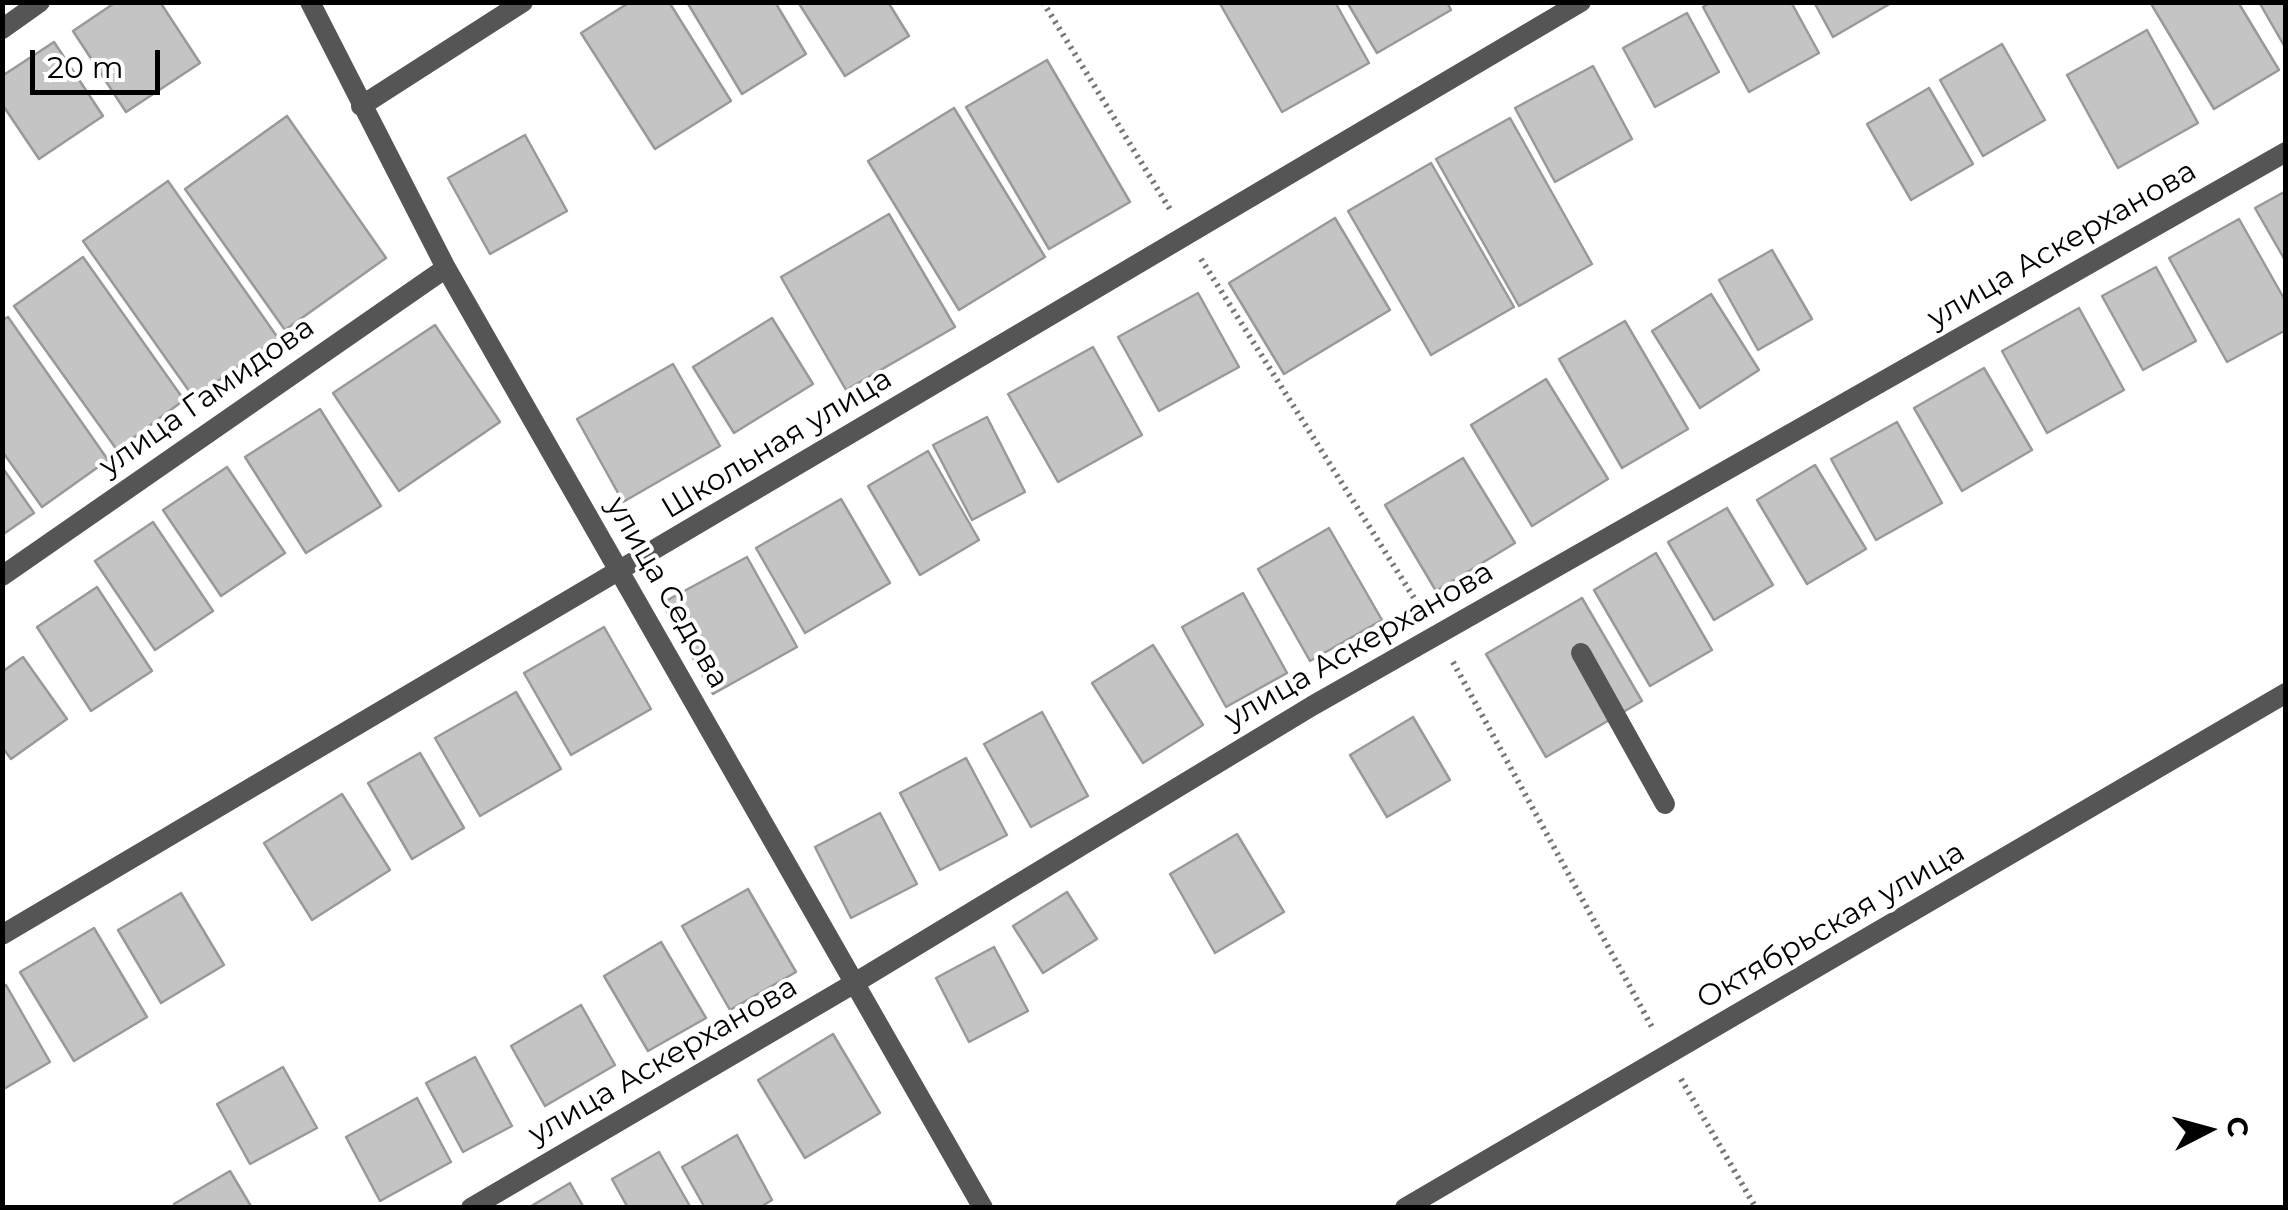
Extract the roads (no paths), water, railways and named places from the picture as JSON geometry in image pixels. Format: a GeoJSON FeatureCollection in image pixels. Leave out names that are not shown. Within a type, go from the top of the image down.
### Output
{"type":"FeatureCollection","features":[{"type":"Feature","properties":{"kind":"street"},"geometry":{"type":"LineString","coordinates":[[2,29],[40,2]]}},
{"type":"Feature","properties":{"kind":"street","name":"улица Седова"},"geometry":{"type":"LineString","coordinates":[[310,2],[446,268],[983,1208]]}},
{"type":"Feature","properties":{"kind":"street"},"geometry":{"type":"LineString","coordinates":[[361,106],[523,2]]}},
{"type":"Feature","properties":{"kind":"street","name":"Школьная улица"},"geometry":{"type":"LineString","coordinates":[[2,935],[1581,2]]}},
{"type":"Feature","properties":{"kind":"street","name":"улица Аскерханова"},"geometry":{"type":"LineString","coordinates":[[471,1208],[853,984],[1312,706],[2286,152]]}},
{"type":"Feature","properties":{"kind":"street","name":"улица Гамидова"},"geometry":{"type":"LineString","coordinates":[[2,576],[446,268]]}},
{"type":"Feature","properties":{"kind":"street"},"geometry":{"type":"LineString","coordinates":[[1581,653],[1665,804]]}},
{"type":"Feature","properties":{"kind":"street","name":"Октябрьская улица"},"geometry":{"type":"LineString","coordinates":[[1405,1208],[2286,693]]}}]}
